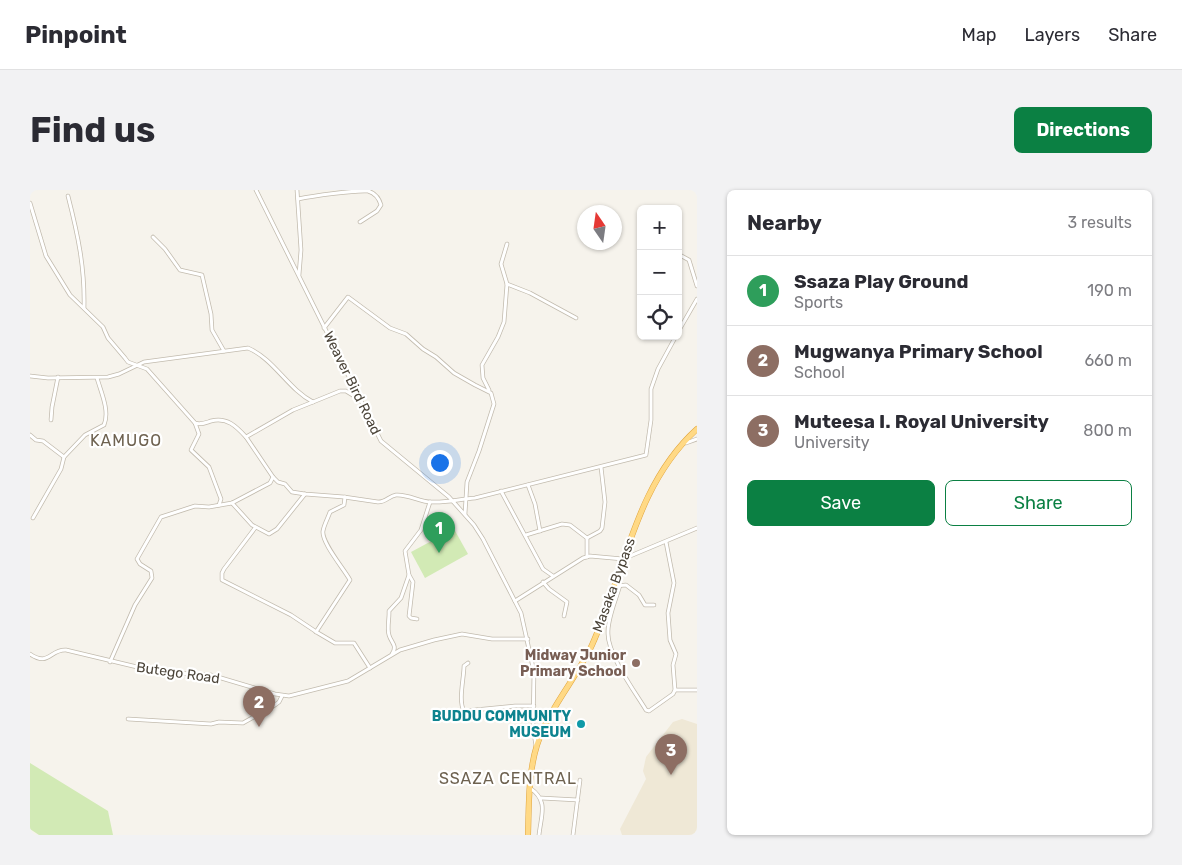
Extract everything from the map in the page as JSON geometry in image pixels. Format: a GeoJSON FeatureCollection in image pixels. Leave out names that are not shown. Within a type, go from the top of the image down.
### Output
{"type":"FeatureCollection","features":[{"type":"Feature","properties":{"kind":"highway","name":"Masaka Bypass"},"geometry":{"type":"LineString","coordinates":[[528,835],[531,770],[536,746],[549,716],[591,646],[618,586],[623,559],[638,518],[657,478],[680,445],[697,429]]}},
{"type":"Feature","properties":{"kind":"street","name":"Weaver Bird Road"},"geometry":{"type":"LineString","coordinates":[[256,190],[380,441],[465,514],[483,539],[522,614],[534,672],[534,733],[536,746]]}},
{"type":"Feature","properties":{"kind":"street"},"geometry":{"type":"LineString","coordinates":[[297,190],[301,250],[299,276]]}},
{"type":"Feature","properties":{"kind":"street"},"geometry":{"type":"LineString","coordinates":[[298,199],[327,194],[368,191],[377,196],[381,205],[377,211],[360,222]]}},
{"type":"Feature","properties":{"kind":"street"},"geometry":{"type":"LineString","coordinates":[[68,196],[80,250],[84,281],[84,309]]}},
{"type":"Feature","properties":{"kind":"street"},"geometry":{"type":"LineString","coordinates":[[30,203],[42,246],[70,295],[103,327],[108,338],[125,358],[147,369],[195,423],[199,434],[192,450],[208,464],[220,499],[219,505]]}},
{"type":"Feature","properties":{"kind":"street"},"geometry":{"type":"LineString","coordinates":[[153,237],[180,270],[202,275],[211,314],[212,330],[224,351]]}},
{"type":"Feature","properties":{"kind":"street"},"geometry":{"type":"LineString","coordinates":[[465,514],[469,477],[480,451],[494,404],[493,396],[483,378],[482,365],[504,322],[507,284],[501,264],[507,244]]}},
{"type":"Feature","properties":{"kind":"street"},"geometry":{"type":"LineString","coordinates":[[682,256],[689,260],[697,286]]}},
{"type":"Feature","properties":{"kind":"street"},"geometry":{"type":"LineString","coordinates":[[507,284],[530,293],[576,318]]}},
{"type":"Feature","properties":{"kind":"street"},"geometry":{"type":"LineString","coordinates":[[324,328],[348,297],[390,328],[406,334],[417,345],[443,362],[454,373],[475,385],[489,390]]}},
{"type":"Feature","properties":{"kind":"street"},"geometry":{"type":"LineString","coordinates":[[682,325],[697,299]]}},
{"type":"Feature","properties":{"kind":"street"},"geometry":{"type":"LineString","coordinates":[[110,662],[135,604],[152,578],[151,571],[140,564],[137,559],[158,520],[164,515],[187,508],[232,503],[270,483],[278,482],[285,484],[290,491],[305,494],[383,502],[398,495],[430,502],[453,502],[646,455],[651,420],[651,389],[658,369],[674,340]]}},
{"type":"Feature","properties":{"kind":"street"},"geometry":{"type":"LineString","coordinates":[[30,376],[96,378],[120,374],[144,362],[248,348],[254,351],[299,393],[313,402]]}},
{"type":"Feature","properties":{"kind":"street"},"geometry":{"type":"LineString","coordinates":[[51,420],[58,378]]}},
{"type":"Feature","properties":{"kind":"street"},"geometry":{"type":"LineString","coordinates":[[33,518],[61,469],[64,457],[82,438],[104,425],[106,421],[106,412],[96,378]]}},
{"type":"Feature","properties":{"kind":"street"},"geometry":{"type":"LineString","coordinates":[[246,437],[294,410],[340,391],[346,391],[360,400]]}},
{"type":"Feature","properties":{"kind":"street"},"geometry":{"type":"LineString","coordinates":[[195,423],[200,424],[218,420],[231,422],[246,437],[278,482]]}},
{"type":"Feature","properties":{"kind":"street"},"geometry":{"type":"LineString","coordinates":[[30,436],[36,440],[43,440],[64,457]]}},
{"type":"Feature","properties":{"kind":"street"},"geometry":{"type":"LineString","coordinates":[[680,445],[697,439]]}},
{"type":"Feature","properties":{"kind":"street"},"geometry":{"type":"LineString","coordinates":[[587,538],[602,528],[605,502],[601,467]]}},
{"type":"Feature","properties":{"kind":"street"},"geometry":{"type":"LineString","coordinates":[[270,483],[273,477]]}},
{"type":"Feature","properties":{"kind":"street"},"geometry":{"type":"LineString","coordinates":[[528,485],[535,504],[540,531]]}},
{"type":"Feature","properties":{"kind":"street"},"geometry":{"type":"LineString","coordinates":[[501,491],[543,569],[553,577]]}},
{"type":"Feature","properties":{"kind":"street"},"geometry":{"type":"LineString","coordinates":[[232,503],[255,528],[266,533],[273,532],[305,494]]}},
{"type":"Feature","properties":{"kind":"street"},"geometry":{"type":"LineString","coordinates":[[316,632],[350,580],[328,549],[322,532],[330,512],[344,505],[344,497]]}},
{"type":"Feature","properties":{"kind":"street"},"geometry":{"type":"LineString","coordinates":[[220,499],[226,504]]}},
{"type":"Feature","properties":{"kind":"street"},"geometry":{"type":"LineString","coordinates":[[417,619],[410,618],[409,616],[413,582],[409,575],[406,549],[421,530],[430,502]]}},
{"type":"Feature","properties":{"kind":"street"},"geometry":{"type":"LineString","coordinates":[[526,536],[566,524],[587,538]]}},
{"type":"Feature","properties":{"kind":"street"},"geometry":{"type":"LineString","coordinates":[[255,528],[224,569],[222,580],[291,615],[335,643],[354,643],[370,668]]}},
{"type":"Feature","properties":{"kind":"street"},"geometry":{"type":"LineString","coordinates":[[515,601],[543,582],[587,557],[623,559],[697,528]]}},
{"type":"Feature","properties":{"kind":"street"},"geometry":{"type":"LineString","coordinates":[[587,538],[587,557]]}},
{"type":"Feature","properties":{"kind":"street"},"geometry":{"type":"LineString","coordinates":[[654,605],[645,605],[639,595],[629,586],[618,586],[608,632],[608,638],[616,659],[648,711],[656,708],[668,699],[675,690],[673,665],[676,654],[670,640],[668,613],[674,583],[666,542]]}},
{"type":"Feature","properties":{"kind":"street"},"geometry":{"type":"LineString","coordinates":[[392,655],[395,650],[389,636],[388,614],[401,598],[409,575]]}},
{"type":"Feature","properties":{"kind":"street"},"geometry":{"type":"LineString","coordinates":[[543,582],[549,589],[567,602],[564,616]]}},
{"type":"Feature","properties":{"kind":"street","name":"Butego Road"},"geometry":{"type":"LineString","coordinates":[[30,654],[43,660],[58,650],[66,650],[158,672],[211,675],[282,696],[297,695],[348,681],[400,650],[434,640],[462,634],[492,639],[528,639]]}},
{"type":"Feature","properties":{"kind":"street"},"geometry":{"type":"LineString","coordinates":[[468,663],[464,666],[461,696],[464,711],[534,706]]}},
{"type":"Feature","properties":{"kind":"street"},"geometry":{"type":"LineString","coordinates":[[675,690],[697,690]]}},
{"type":"Feature","properties":{"kind":"street"},"geometry":{"type":"LineString","coordinates":[[128,719],[211,724],[220,722],[240,723],[275,706],[282,696]]}},
{"type":"Feature","properties":{"kind":"street"},"geometry":{"type":"LineString","coordinates":[[573,835],[580,780]]}},
{"type":"Feature","properties":{"kind":"street"},"geometry":{"type":"LineString","coordinates":[[530,788],[541,798],[578,800]]}},
{"type":"Feature","properties":{"kind":"street"},"geometry":{"type":"LineString","coordinates":[[539,835],[541,798]]}},
{"type":"Feature","properties":{"kind":"shaded area"},"geometry":{"type":"Polygon","coordinates":[[[682,719],[697,724],[697,835],[622,835],[620,829],[646,779],[643,771],[646,757],[673,722],[682,719]]]}},
{"type":"Feature","properties":{"kind":"green space"},"geometry":{"type":"Polygon","coordinates":[[[454,529],[468,554],[425,578],[411,552],[454,529]]]}},
{"type":"Feature","properties":{"kind":"green space"},"geometry":{"type":"Polygon","coordinates":[[[30,763],[108,811],[113,835],[39,835],[30,829],[30,763]]]}},
{"type":"Feature","properties":{"kind":"place","name":"Ssaza Play Ground"},"geometry":{"type":"Point","coordinates":[439,553]}},
{"type":"Feature","properties":{"kind":"place","name":"Midway Junior Primary School"},"geometry":{"type":"Point","coordinates":[636,663]}},
{"type":"Feature","properties":{"kind":"place","name":"BUDDU COMMUNITY MUSEUM"},"geometry":{"type":"Point","coordinates":[581,724]}},
{"type":"Feature","properties":{"kind":"place","name":"Mugwanya Primary School"},"geometry":{"type":"Point","coordinates":[259,727]}},
{"type":"Feature","properties":{"kind":"place","name":"Muteesa I. Royal University"},"geometry":{"type":"Point","coordinates":[671,775]}},
{"type":"Feature","properties":{"kind":"district","name":"KAMUGO"},"geometry":{"type":"Point","coordinates":[126,440]}},
{"type":"Feature","properties":{"kind":"district","name":"SSAZA CENTRAL"},"geometry":{"type":"Point","coordinates":[508,778]}}]}
